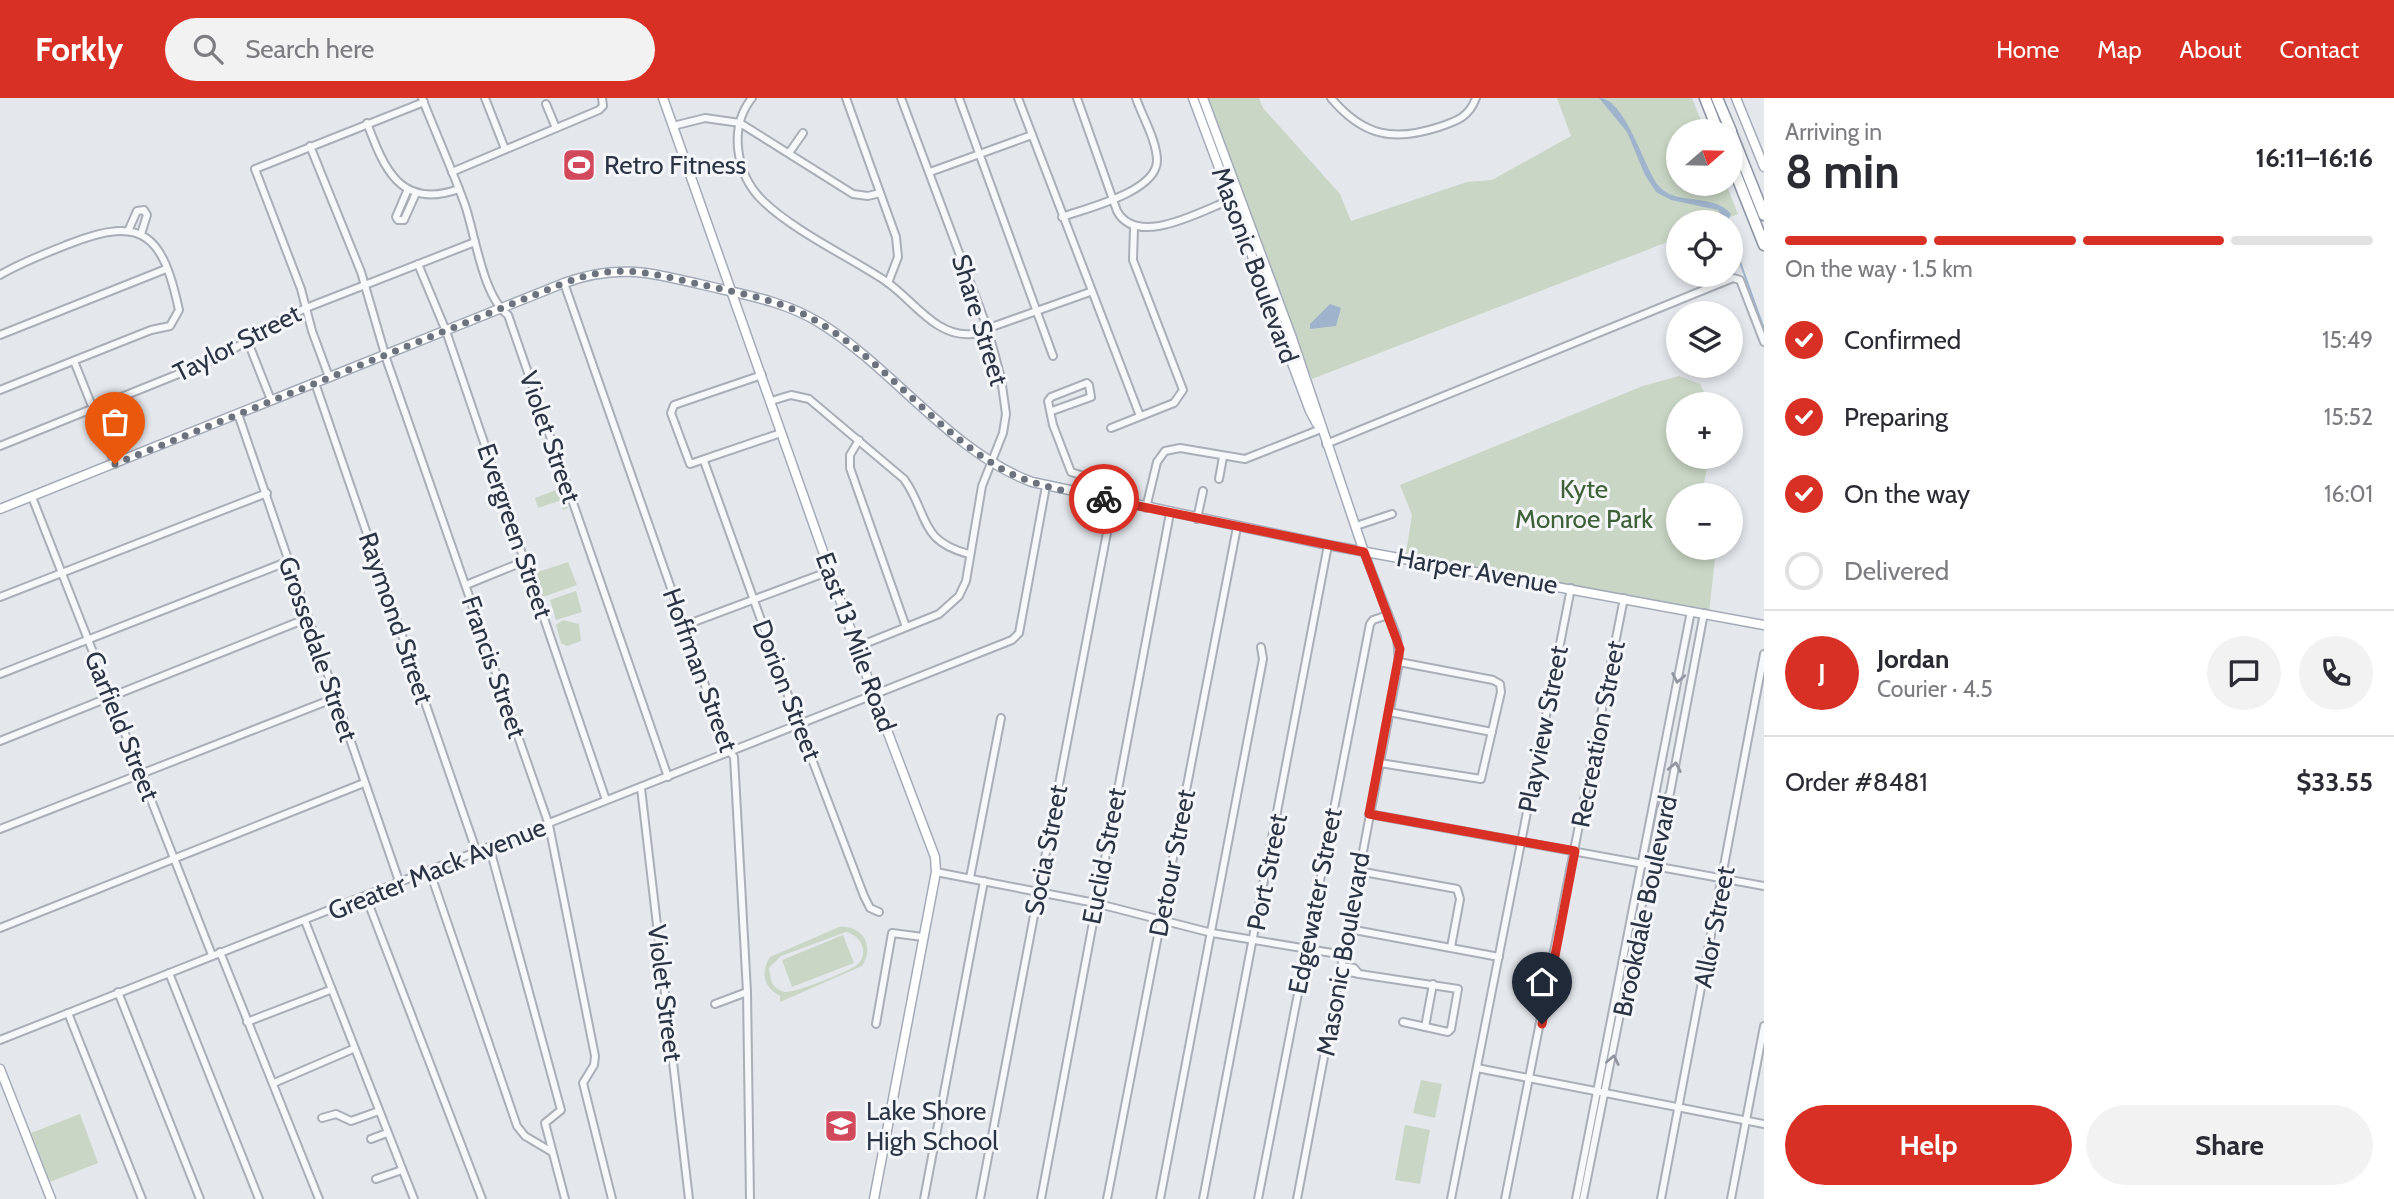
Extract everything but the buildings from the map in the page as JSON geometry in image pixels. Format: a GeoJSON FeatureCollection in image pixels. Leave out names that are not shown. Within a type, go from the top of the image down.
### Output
{"type":"FeatureCollection","features":[{"type":"Feature","properties":{"kind":"highway"},"geometry":{"type":"LineString","coordinates":[[1705,98],[1713,119]]}},
{"type":"Feature","properties":{"kind":"highway"},"geometry":{"type":"LineString","coordinates":[[1717,98],[1726,119]]}},
{"type":"Feature","properties":{"kind":"highway"},"geometry":{"type":"LineString","coordinates":[[1743,162],[1764,215]]}},
{"type":"Feature","properties":{"kind":"highway"},"geometry":{"type":"LineString","coordinates":[[1743,192],[1764,245]]}},
{"type":"Feature","properties":{"kind":"main road","name":"East 13 Mile Road"},"geometry":{"type":"LineString","coordinates":[[663,98],[874,696],[933,850],[936,872],[874,1199]]}},
{"type":"Feature","properties":{"kind":"main road","name":"Masonic Boulevard"},"geometry":{"type":"LineString","coordinates":[[1193,98],[1291,361],[1303,380]]}},
{"type":"Feature","properties":{"kind":"main road","name":"Masonic Boulevard"},"geometry":{"type":"LineString","coordinates":[[1203,98],[1293,338],[1303,380],[1364,552]]}},
{"type":"Feature","properties":{"kind":"main road"},"geometry":{"type":"LineString","coordinates":[[1736,98],[1764,167]]}},
{"type":"Feature","properties":{"kind":"main road"},"geometry":{"type":"LineString","coordinates":[[1206,132],[1211,129],[1222,149]]}},
{"type":"Feature","properties":{"kind":"main road"},"geometry":{"type":"LineString","coordinates":[[1230,201],[1235,202],[1242,218],[1247,214]]}},
{"type":"Feature","properties":{"kind":"main road"},"geometry":{"type":"LineString","coordinates":[[1245,239],[1260,270],[1268,273]]}},
{"type":"Feature","properties":{"kind":"main road","name":"Harper Avenue"},"geometry":{"type":"LineString","coordinates":[[0,509],[564,283],[598,272],[621,270],[646,272],[783,305],[831,330],[991,462],[1013,474],[1046,486],[1364,552],[1764,625]]}},
{"type":"Feature","properties":{"kind":"main road"},"geometry":{"type":"LineString","coordinates":[[1280,332],[1288,333],[1293,338]]}},
{"type":"Feature","properties":{"kind":"main road"},"geometry":{"type":"LineString","coordinates":[[1291,361],[1297,350]]}},
{"type":"Feature","properties":{"kind":"main road"},"geometry":{"type":"LineString","coordinates":[[0,1069],[51,1199]]}},
{"type":"Feature","properties":{"kind":"street"},"geometry":{"type":"LineString","coordinates":[[485,98],[505,149]]}},
{"type":"Feature","properties":{"kind":"street"},"geometry":{"type":"LineString","coordinates":[[452,172],[603,106],[602,98]]}},
{"type":"Feature","properties":{"kind":"street"},"geometry":{"type":"LineString","coordinates":[[752,98],[740,123],[741,162],[749,183],[763,201],[888,282],[949,332],[965,335],[988,330],[1090,292]]}},
{"type":"Feature","properties":{"kind":"street"},"geometry":{"type":"LineString","coordinates":[[846,98],[898,245],[895,266],[888,282]]}},
{"type":"Feature","properties":{"kind":"street","name":"Share Street"},"geometry":{"type":"LineString","coordinates":[[857,647],[939,614],[954,602],[966,581],[982,486],[1003,433],[1006,414],[1002,378],[988,330],[901,98]]}},
{"type":"Feature","properties":{"kind":"street"},"geometry":{"type":"LineString","coordinates":[[959,98],[1039,311],[1052,356]]}},
{"type":"Feature","properties":{"kind":"street"},"geometry":{"type":"LineString","coordinates":[[1018,98],[1090,292],[1140,416]]}},
{"type":"Feature","properties":{"kind":"street"},"geometry":{"type":"LineString","coordinates":[[1077,98],[1119,216],[1134,228],[1153,228],[1230,201]]}},
{"type":"Feature","properties":{"kind":"street"},"geometry":{"type":"LineString","coordinates":[[1062,217],[1145,184],[1156,168],[1154,148],[1136,98]]}},
{"type":"Feature","properties":{"kind":"street"},"geometry":{"type":"LineString","coordinates":[[1331,98],[1366,128],[1395,136],[1412,135],[1460,120],[1470,112],[1475,98]]}},
{"type":"Feature","properties":{"kind":"street"},"geometry":{"type":"LineString","coordinates":[[329,377],[256,169],[423,100]]}},
{"type":"Feature","properties":{"kind":"street","name":"Violet Street"},"geometry":{"type":"LineString","coordinates":[[423,100],[459,189],[500,309],[508,315],[668,777]]}},
{"type":"Feature","properties":{"kind":"street"},"geometry":{"type":"LineString","coordinates":[[545,104],[556,128]]}},
{"type":"Feature","properties":{"kind":"street"},"geometry":{"type":"LineString","coordinates":[[673,126],[705,118],[740,123],[853,194],[868,196],[880,193]]}},
{"type":"Feature","properties":{"kind":"street"},"geometry":{"type":"LineString","coordinates":[[367,123],[385,169],[408,190],[438,194],[459,189]]}},
{"type":"Feature","properties":{"kind":"street"},"geometry":{"type":"LineString","coordinates":[[789,153],[803,133]]}},
{"type":"Feature","properties":{"kind":"street"},"geometry":{"type":"LineString","coordinates":[[930,172],[1032,135]]}},
{"type":"Feature","properties":{"kind":"street","name":"Francis Street"},"geometry":{"type":"LineString","coordinates":[[310,146],[365,285],[386,354],[549,825],[596,1056],[594,1065],[583,1083],[612,1199]]}},
{"type":"Feature","properties":{"kind":"street"},"geometry":{"type":"LineString","coordinates":[[408,190],[396,217],[398,220],[404,220],[416,193]]}},
{"type":"Feature","properties":{"kind":"street"},"geometry":{"type":"LineString","coordinates":[[129,229],[137,211],[144,209],[147,215],[141,234]]}},
{"type":"Feature","properties":{"kind":"street"},"geometry":{"type":"LineString","coordinates":[[1111,428],[1177,401],[1183,390],[1133,260],[1134,228]]}},
{"type":"Feature","properties":{"kind":"street"},"geometry":{"type":"LineString","coordinates":[[0,275],[98,232],[129,229],[141,234],[158,249],[178,310],[170,326],[150,330],[0,390]]}},
{"type":"Feature","properties":{"kind":"street","name":"Taylor Street"},"geometry":{"type":"LineString","coordinates":[[0,446],[223,356],[269,326],[306,308],[475,242]]}},
{"type":"Feature","properties":{"kind":"street","name":"Evergreen Street"},"geometry":{"type":"LineString","coordinates":[[418,264],[446,331],[606,800]]}},
{"type":"Feature","properties":{"kind":"street"},"geometry":{"type":"LineString","coordinates":[[0,335],[166,269]]}},
{"type":"Feature","properties":{"kind":"street"},"geometry":{"type":"LineString","coordinates":[[1326,444],[1733,278],[1740,280],[1764,342]]}},
{"type":"Feature","properties":{"kind":"street","name":"Hoffman Street"},"geometry":{"type":"LineString","coordinates":[[564,283],[683,626],[734,757],[747,992],[750,1199]]}},
{"type":"Feature","properties":{"kind":"street"},"geometry":{"type":"LineString","coordinates":[[248,342],[271,400]]}},
{"type":"Feature","properties":{"kind":"street"},"geometry":{"type":"LineString","coordinates":[[74,360],[115,464]]}},
{"type":"Feature","properties":{"kind":"street"},"geometry":{"type":"LineString","coordinates":[[762,375],[671,408],[690,464],[781,433]]}},
{"type":"Feature","properties":{"kind":"street","name":"Raymond Street"},"geometry":{"type":"LineString","coordinates":[[315,383],[477,853]]}},
{"type":"Feature","properties":{"kind":"street"},"geometry":{"type":"LineString","coordinates":[[1052,411],[1091,397],[1089,385],[1087,383],[1051,397],[1048,401],[1053,425],[1071,472],[1096,480],[1093,497]]}},
{"type":"Feature","properties":{"kind":"street"},"geometry":{"type":"LineString","coordinates":[[771,401],[786,395],[809,399],[904,479],[929,531],[944,546],[970,554]]}},
{"type":"Feature","properties":{"kind":"street","name":"Grossedale Street"},"geometry":{"type":"LineString","coordinates":[[238,414],[400,884]]}},
{"type":"Feature","properties":{"kind":"street"},"geometry":{"type":"LineString","coordinates":[[1146,508],[1161,453],[1180,448],[1223,457],[1249,458],[1321,429]]}},
{"type":"Feature","properties":{"kind":"street"},"geometry":{"type":"LineString","coordinates":[[859,440],[850,455],[850,468],[906,627]]}},
{"type":"Feature","properties":{"kind":"street"},"geometry":{"type":"LineString","coordinates":[[1219,479],[1223,457]]}},
{"type":"Feature","properties":{"kind":"street","name":"Dorion Street"},"geometry":{"type":"LineString","coordinates":[[704,461],[864,897],[870,908],[879,912]]}},
{"type":"Feature","properties":{"kind":"street","name":"Greater Mack Avenue"},"geometry":{"type":"LineString","coordinates":[[0,1040],[212,955],[490,849],[606,800],[731,753],[1017,637],[1046,486]]}},
{"type":"Feature","properties":{"kind":"street"},"geometry":{"type":"LineString","coordinates":[[1197,519],[1203,491]]}},
{"type":"Feature","properties":{"kind":"street"},"geometry":{"type":"LineString","coordinates":[[0,597],[267,493]]}},
{"type":"Feature","properties":{"kind":"street","name":"Garfield Street"},"geometry":{"type":"LineString","coordinates":[[32,496],[212,955]]}},
{"type":"Feature","properties":{"kind":"street","name":"Socia Street"},"geometry":{"type":"LineString","coordinates":[[980,1199],[1113,501]]}},
{"type":"Feature","properties":{"kind":"street","name":"Euclid Street"},"geometry":{"type":"LineString","coordinates":[[1041,1199],[1170,513]]}},
{"type":"Feature","properties":{"kind":"street"},"geometry":{"type":"LineString","coordinates":[[1356,526],[1392,514]]}},
{"type":"Feature","properties":{"kind":"street","name":"Detour Street"},"geometry":{"type":"LineString","coordinates":[[1107,1199],[1237,527]]}},
{"type":"Feature","properties":{"kind":"street","name":"Port Street"},"geometry":{"type":"LineString","coordinates":[[1203,1199],[1328,545]]}},
{"type":"Feature","properties":{"kind":"street","name":"Masonic Boulevard"},"geometry":{"type":"LineString","coordinates":[[1297,1199],[1399,662],[1399,643],[1364,552]]}},
{"type":"Feature","properties":{"kind":"street"},"geometry":{"type":"LineString","coordinates":[[0,674],[289,561]]}},
{"type":"Feature","properties":{"kind":"street"},"geometry":{"type":"LineString","coordinates":[[466,585],[525,561]]}},
{"type":"Feature","properties":{"kind":"street"},"geometry":{"type":"LineString","coordinates":[[683,626],[830,571]]}},
{"type":"Feature","properties":{"kind":"street","name":"Playview Street"},"geometry":{"type":"LineString","coordinates":[[1451,1199],[1571,588]]}},
{"type":"Feature","properties":{"kind":"street","name":"Recreation Street"},"geometry":{"type":"LineString","coordinates":[[1505,1199],[1624,598]]}},
{"type":"Feature","properties":{"kind":"street","name":"Brookdale Boulevard"},"geometry":{"type":"LineString","coordinates":[[1576,1199],[1691,611]]}},
{"type":"Feature","properties":{"kind":"street","name":"Brookdale Boulevard"},"geometry":{"type":"LineString","coordinates":[[1583,1199],[1662,805],[1670,793],[1704,614]]}},
{"type":"Feature","properties":{"kind":"street","name":"Edgewater Street"},"geometry":{"type":"LineString","coordinates":[[1258,1199],[1370,624],[1373,620],[1388,615]]}},
{"type":"Feature","properties":{"kind":"street"},"geometry":{"type":"LineString","coordinates":[[0,741],[308,618]]}},
{"type":"Feature","properties":{"kind":"street"},"geometry":{"type":"LineString","coordinates":[[1160,1199],[1263,659],[1261,647]]}},
{"type":"Feature","properties":{"kind":"street","name":"Allor Street"},"geometry":{"type":"LineString","coordinates":[[1661,1199],[1764,654]]}},
{"type":"Feature","properties":{"kind":"street"},"geometry":{"type":"LineString","coordinates":[[1380,764],[1478,780],[1485,775],[1501,692],[1497,682],[1399,662]]}},
{"type":"Feature","properties":{"kind":"street"},"geometry":{"type":"LineString","coordinates":[[0,830],[335,698]]}},
{"type":"Feature","properties":{"kind":"street"},"geometry":{"type":"LineString","coordinates":[[1389,712],[1492,732]]}},
{"type":"Feature","properties":{"kind":"street"},"geometry":{"type":"LineString","coordinates":[[970,878],[1001,718]]}},
{"type":"Feature","properties":{"kind":"street"},"geometry":{"type":"LineString","coordinates":[[0,928],[364,783]]}},
{"type":"Feature","properties":{"kind":"street","name":"Violet Street"},"geometry":{"type":"LineString","coordinates":[[641,788],[689,1199]]}},
{"type":"Feature","properties":{"kind":"street"},"geometry":{"type":"LineString","coordinates":[[1369,814],[1764,886]]}},
{"type":"Feature","properties":{"kind":"street"},"geometry":{"type":"LineString","coordinates":[[490,849],[561,1110],[545,1123],[565,1199]]}},
{"type":"Feature","properties":{"kind":"street"},"geometry":{"type":"LineString","coordinates":[[1358,871],[1457,889],[1461,899],[1451,947]]}},
{"type":"Feature","properties":{"kind":"street"},"geometry":{"type":"LineString","coordinates":[[430,872],[517,1126],[525,1136],[552,1152]]}},
{"type":"Feature","properties":{"kind":"street"},"geometry":{"type":"LineString","coordinates":[[936,872],[1095,903],[1212,933],[1344,955]]}},
{"type":"Feature","properties":{"kind":"street"},"geometry":{"type":"LineString","coordinates":[[924,1199],[984,881]]}},
{"type":"Feature","properties":{"kind":"street"},"geometry":{"type":"LineString","coordinates":[[366,897],[482,1199]]}},
{"type":"Feature","properties":{"kind":"street"},"geometry":{"type":"LineString","coordinates":[[305,921],[414,1199]]}},
{"type":"Feature","properties":{"kind":"street"},"geometry":{"type":"LineString","coordinates":[[1349,929],[1499,957]]}},
{"type":"Feature","properties":{"kind":"street"},"geometry":{"type":"LineString","coordinates":[[876,1024],[892,933],[923,937]]}},
{"type":"Feature","properties":{"kind":"street"},"geometry":{"type":"LineString","coordinates":[[220,952],[319,1199]]}},
{"type":"Feature","properties":{"kind":"street"},"geometry":{"type":"LineString","coordinates":[[1341,968],[1395,981],[1410,980],[1458,989],[1451,1029],[1448,1031],[1403,1022]]}},
{"type":"Feature","properties":{"kind":"street"},"geometry":{"type":"LineString","coordinates":[[169,973],[259,1199]]}},
{"type":"Feature","properties":{"kind":"street"},"geometry":{"type":"LineString","coordinates":[[1424,1027],[1433,984]]}},
{"type":"Feature","properties":{"kind":"street"},"geometry":{"type":"LineString","coordinates":[[247,1022],[330,990]]}},
{"type":"Feature","properties":{"kind":"street"},"geometry":{"type":"LineString","coordinates":[[118,992],[200,1199]]}},
{"type":"Feature","properties":{"kind":"street"},"geometry":{"type":"LineString","coordinates":[[715,1004],[747,992]]}},
{"type":"Feature","properties":{"kind":"street"},"geometry":{"type":"LineString","coordinates":[[68,1013],[142,1199]]}},
{"type":"Feature","properties":{"kind":"street"},"geometry":{"type":"LineString","coordinates":[[1731,1199],[1764,1026]]}},
{"type":"Feature","properties":{"kind":"street"},"geometry":{"type":"LineString","coordinates":[[274,1083],[353,1049]]}},
{"type":"Feature","properties":{"kind":"street"},"geometry":{"type":"LineString","coordinates":[[1477,1068],[1764,1124]]}},
{"type":"Feature","properties":{"kind":"street"},"geometry":{"type":"LineString","coordinates":[[322,1118],[336,1114],[351,1121],[379,1111]]}},
{"type":"Feature","properties":{"kind":"street"},"geometry":{"type":"LineString","coordinates":[[371,1139],[387,1133]]}},
{"type":"Feature","properties":{"kind":"street"},"geometry":{"type":"LineString","coordinates":[[376,1179],[402,1170]]}},
{"type":"Feature","properties":{"kind":"green space"},"geometry":{"type":"Polygon","coordinates":[[[1206,98],[1259,98],[1263,108],[1340,194],[1351,221],[1467,182],[1492,180],[1571,136],[1557,98],[1692,98],[1700,119],[1666,119],[1666,196],[1731,196],[1736,210],[1666,210],[1666,243],[1312,379],[1206,98]]]}},
{"type":"Feature","properties":{"kind":"green space","name":"Kyte Monroe Park"},"geometry":{"type":"Polygon","coordinates":[[[1672,378],[1684,378],[1700,384],[1704,392],[1666,392],[1666,469],[1707,469],[1704,483],[1666,483],[1666,560],[1715,560],[1709,614],[1405,559],[1412,515],[1400,485],[1643,386],[1672,378]]]}},
{"type":"Feature","properties":{"kind":"green space"},"geometry":{"type":"Polygon","coordinates":[[[561,488],[568,508],[563,510],[559,501],[538,508],[535,498],[561,488]]]}},
{"type":"Feature","properties":{"kind":"green space"},"geometry":{"type":"Polygon","coordinates":[[[568,562],[577,585],[543,597],[535,573],[568,562]]]}},
{"type":"Feature","properties":{"kind":"green space"},"geometry":{"type":"Polygon","coordinates":[[[576,591],[582,612],[556,620],[550,600],[576,591]]]}},
{"type":"Feature","properties":{"kind":"green space"},"geometry":{"type":"Polygon","coordinates":[[[563,620],[579,624],[581,641],[567,646],[561,643],[556,625],[563,620]]]}},
{"type":"Feature","properties":{"kind":"green space"},"geometry":{"type":"Polygon","coordinates":[[[839,927],[847,927],[860,933],[867,945],[866,959],[862,966],[780,1002],[780,996],[770,988],[765,979],[765,969],[770,957],[839,927]],[[846,932],[781,956],[769,968],[772,983],[781,991],[791,991],[821,982],[857,965],[863,950],[860,941],[846,932]]]}},
{"type":"Feature","properties":{"kind":"green space"},"geometry":{"type":"Polygon","coordinates":[[[843,935],[854,963],[792,987],[782,960],[843,935]]]}},
{"type":"Feature","properties":{"kind":"green space"},"geometry":{"type":"Polygon","coordinates":[[[1421,1080],[1442,1084],[1435,1118],[1413,1113],[1421,1080]]]}},
{"type":"Feature","properties":{"kind":"green space"},"geometry":{"type":"Polygon","coordinates":[[[80,1114],[98,1163],[50,1182],[31,1133],[80,1114]]]}},
{"type":"Feature","properties":{"kind":"green space"},"geometry":{"type":"Polygon","coordinates":[[[1405,1125],[1430,1130],[1420,1184],[1395,1180],[1405,1125]]]}},
{"type":"Feature","properties":{"kind":"water"},"geometry":{"type":"Polygon","coordinates":[[[1599,98],[1608,101],[1617,109],[1666,196],[1714,203],[1726,210],[1671,200],[1656,192],[1645,175],[1627,132],[1599,98]]]}},
{"type":"Feature","properties":{"kind":"water"},"geometry":{"type":"Polygon","coordinates":[[[1330,304],[1341,308],[1336,326],[1310,329],[1310,324],[1330,304]]]}},
{"type":"Feature","properties":{"kind":"waterway"},"geometry":{"type":"LineString","coordinates":[[1743,270],[1764,329]]}},
{"type":"Feature","properties":{"kind":"way so far"},"geometry":{"type":"LineString","coordinates":[[115,464],[564,283],[598,272],[621,270],[646,272],[756,297],[802,313],[841,338],[991,462],[1022,478],[1046,486],[1104,499]]}},
{"type":"Feature","properties":{"kind":"place","name":"Retro Fitness"},"geometry":{"type":"Point","coordinates":[579,165]}},
{"type":"Feature","properties":{"kind":"place","name":"Lake Shore High School"},"geometry":{"type":"Point","coordinates":[841,1126]}},
{"type":"Feature","properties":{"kind":"route"},"geometry":{"type":"LineString","coordinates":[[1104,499],[1364,552],[1400,649],[1369,814],[1575,851],[1542,1024]]}}]}
